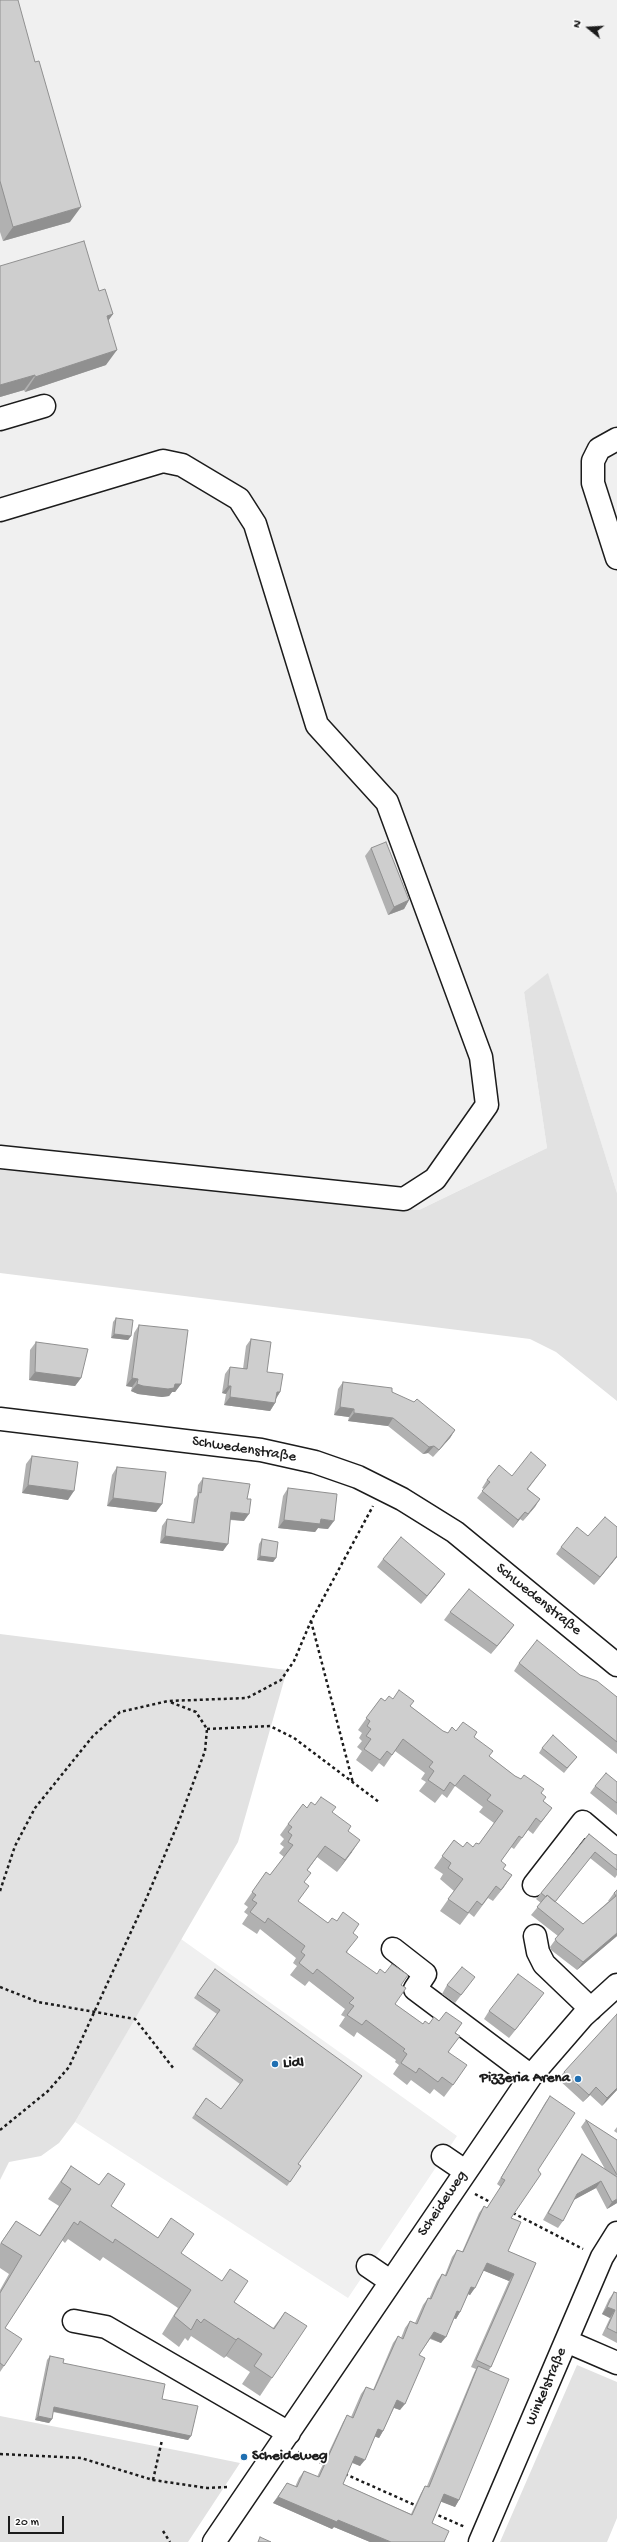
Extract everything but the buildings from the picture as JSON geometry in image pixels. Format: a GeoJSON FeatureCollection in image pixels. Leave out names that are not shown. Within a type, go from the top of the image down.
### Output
{"type":"FeatureCollection","features":[{"type":"Feature","properties":{"kind":"street"},"geometry":{"type":"LineString","coordinates":[[0,419],[44,406]]}},
{"type":"Feature","properties":{"kind":"street"},"geometry":{"type":"LineString","coordinates":[[617,439],[598,449],[593,461],[593,483],[617,558]]}},
{"type":"Feature","properties":{"kind":"street"},"geometry":{"type":"LineString","coordinates":[[0,510],[163,461],[182,465],[239,499],[255,524],[317,725],[387,802],[481,1057],[487,1105],[435,1179],[404,1199],[0,1156]]}},
{"type":"Feature","properties":{"kind":"street","name":"Schwedenstraße"},"geometry":{"type":"LineString","coordinates":[[0,1419],[261,1450],[336,1469],[383,1488],[455,1532],[617,1665]]}},
{"type":"Feature","properties":{"kind":"street"},"geometry":{"type":"LineString","coordinates":[[534,1885],[583,1822],[617,1850]]}},
{"type":"Feature","properties":{"kind":"street"},"geometry":{"type":"LineString","coordinates":[[535,1936],[538,1952],[544,1964],[591,2009]]}},
{"type":"Feature","properties":{"kind":"street"},"geometry":{"type":"LineString","coordinates":[[393,1949],[426,1974],[415,1989],[531,2076]]}},
{"type":"Feature","properties":{"kind":"street","name":"Scheideweg"},"geometry":{"type":"LineString","coordinates":[[214,2542],[390,2281],[531,2076],[591,2009],[617,1985]]}},
{"type":"Feature","properties":{"kind":"street"},"geometry":{"type":"LineString","coordinates":[[442,2156],[461,2178]]}},
{"type":"Feature","properties":{"kind":"street","name":"Winkelstraße"},"geometry":{"type":"LineString","coordinates":[[481,2538],[602,2257],[617,2233]]}},
{"type":"Feature","properties":{"kind":"street"},"geometry":{"type":"LineString","coordinates":[[368,2266],[390,2281]]}},
{"type":"Feature","properties":{"kind":"street"},"geometry":{"type":"LineString","coordinates":[[74,2321],[106,2327],[285,2438]]}},
{"type":"Feature","properties":{"kind":"street"},"geometry":{"type":"LineString","coordinates":[[566,2341],[617,2363]]}},
{"type":"Feature","properties":{"kind":"path"},"geometry":{"type":"LineString","coordinates":[[0,1891],[15,1846],[35,1808],[93,1736],[120,1712],[168,1701],[247,1698],[281,1680],[294,1661],[311,1621],[383,1488]]}},
{"type":"Feature","properties":{"kind":"path"},"geometry":{"type":"LineString","coordinates":[[311,1621],[354,1784]]}},
{"type":"Feature","properties":{"kind":"path"},"geometry":{"type":"LineString","coordinates":[[0,2130],[48,2091],[69,2067],[92,2012],[147,1897],[179,1821],[205,1751],[207,1729],[196,1712],[168,1701]]}},
{"type":"Feature","properties":{"kind":"path"},"geometry":{"type":"LineString","coordinates":[[207,1729],[270,1726],[294,1738],[379,1802]]}},
{"type":"Feature","properties":{"kind":"path"},"geometry":{"type":"LineString","coordinates":[[0,1987],[38,2002],[135,2019],[174,2069]]}},
{"type":"Feature","properties":{"kind":"path"},"geometry":{"type":"LineString","coordinates":[[461,2178],[497,2205]]}},
{"type":"Feature","properties":{"kind":"path"},"geometry":{"type":"LineString","coordinates":[[510,2212],[602,2257]]}},
{"type":"Feature","properties":{"kind":"path"},"geometry":{"type":"LineString","coordinates":[[285,2438],[333,2468]]}},
{"type":"Feature","properties":{"kind":"path"},"geometry":{"type":"LineString","coordinates":[[153,2480],[162,2440]]}},
{"type":"Feature","properties":{"kind":"path"},"geometry":{"type":"LineString","coordinates":[[0,2454],[81,2458],[153,2480],[207,2488],[253,2486]]}},
{"type":"Feature","properties":{"kind":"path"},"geometry":{"type":"LineString","coordinates":[[340,2472],[419,2506]]}},
{"type":"Feature","properties":{"kind":"path"},"geometry":{"type":"LineString","coordinates":[[426,2510],[481,2538]]}},
{"type":"Feature","properties":{"kind":"path"},"geometry":{"type":"LineString","coordinates":[[163,2531],[170,2542]]}},
{"type":"Feature","properties":{"kind":"shaded area"},"geometry":{"type":"Polygon","coordinates":[[[0,0],[617,0],[617,1193],[548,974],[524,992],[547,1148],[419,1210],[0,1162],[0,0]]]}},
{"type":"Feature","properties":{"kind":"shaded area"},"geometry":{"type":"Polygon","coordinates":[[[548,973],[617,1193],[617,1401],[556,1352],[530,1339],[0,1273],[0,1162],[419,1210],[547,1148],[524,992],[548,973]]]}},
{"type":"Feature","properties":{"kind":"shaded area"},"geometry":{"type":"Polygon","coordinates":[[[0,1634],[287,1670],[238,1842],[75,2122],[59,2143],[41,2156],[9,2162],[0,2180],[0,1634]]]}},
{"type":"Feature","properties":{"kind":"shaded area"},"geometry":{"type":"Polygon","coordinates":[[[181,1939],[457,2136],[348,2298],[75,2122],[181,1939]]]}},
{"type":"Feature","properties":{"kind":"shaded area"},"geometry":{"type":"Polygon","coordinates":[[[577,2365],[617,2382],[617,2518],[607,2542],[500,2542],[577,2365]]]}},
{"type":"Feature","properties":{"kind":"shaded area"},"geometry":{"type":"Polygon","coordinates":[[[0,2416],[240,2463],[188,2542],[0,2542],[0,2416]]]}},
{"type":"Feature","properties":{"kind":"place","name":"Lidl"},"geometry":{"type":"Point","coordinates":[275,2064]}},
{"type":"Feature","properties":{"kind":"place","name":"Pizzeria Arena"},"geometry":{"type":"Point","coordinates":[578,2079]}},
{"type":"Feature","properties":{"kind":"place","name":"Scheideweg"},"geometry":{"type":"Point","coordinates":[244,2457]}}]}
